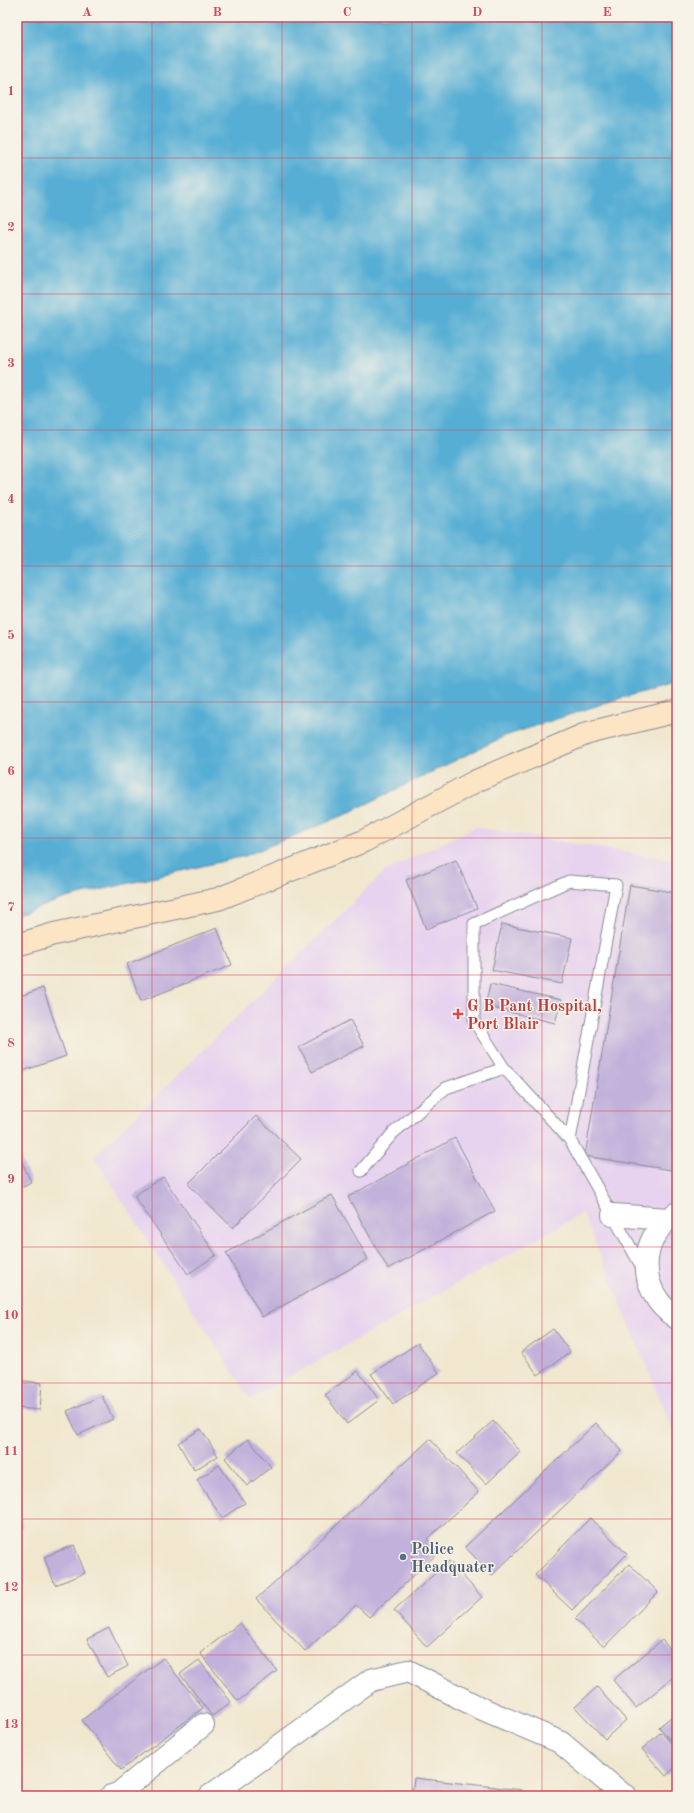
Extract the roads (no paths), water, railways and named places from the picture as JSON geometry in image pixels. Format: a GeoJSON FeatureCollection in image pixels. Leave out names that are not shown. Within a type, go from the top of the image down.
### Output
{"type":"FeatureCollection","features":[{"type":"Feature","properties":{"kind":"street"},"geometry":{"type":"LineString","coordinates":[[17,945],[54,934],[218,899],[364,841],[476,781],[588,733],[677,711]]}},
{"type":"Feature","properties":{"kind":"street"},"geometry":{"type":"LineString","coordinates":[[613,1214],[672,1216]]}},
{"type":"Feature","properties":{"kind":"street"},"geometry":{"type":"LineString","coordinates":[[672,1216],[654,1235],[647,1254],[646,1275],[653,1295],[666,1311],[677,1318]]}},
{"type":"Feature","properties":{"kind":"street"},"geometry":{"type":"LineString","coordinates":[[210,1796],[371,1680],[408,1671],[480,1708],[560,1742],[624,1796]]}},
{"type":"Feature","properties":{"kind":"street"},"geometry":{"type":"LineString","coordinates":[[111,1796],[118,1794],[203,1726]]}},
{"type":"Feature","properties":{"kind":"lane"},"geometry":{"type":"LineString","coordinates":[[570,1140],[616,885],[569,881],[474,924],[474,1021],[504,1068],[570,1140],[646,1275]]}},
{"type":"Feature","properties":{"kind":"lane"},"geometry":{"type":"LineString","coordinates":[[361,1171],[393,1133],[446,1088],[504,1068]]}},
{"type":"Feature","properties":{"kind":"water"},"geometry":{"type":"Polygon","coordinates":[[[17,17],[677,17],[677,683],[614,700],[505,736],[342,816],[245,856],[66,898],[17,915],[17,17]]]}},
{"type":"Feature","properties":{"kind":"place","name":"G B Pant Hospital, Port Blair"},"geometry":{"type":"Point","coordinates":[458,1014]}},
{"type":"Feature","properties":{"kind":"place","name":"Police Headquater"},"geometry":{"type":"Point","coordinates":[403,1557]}}]}
